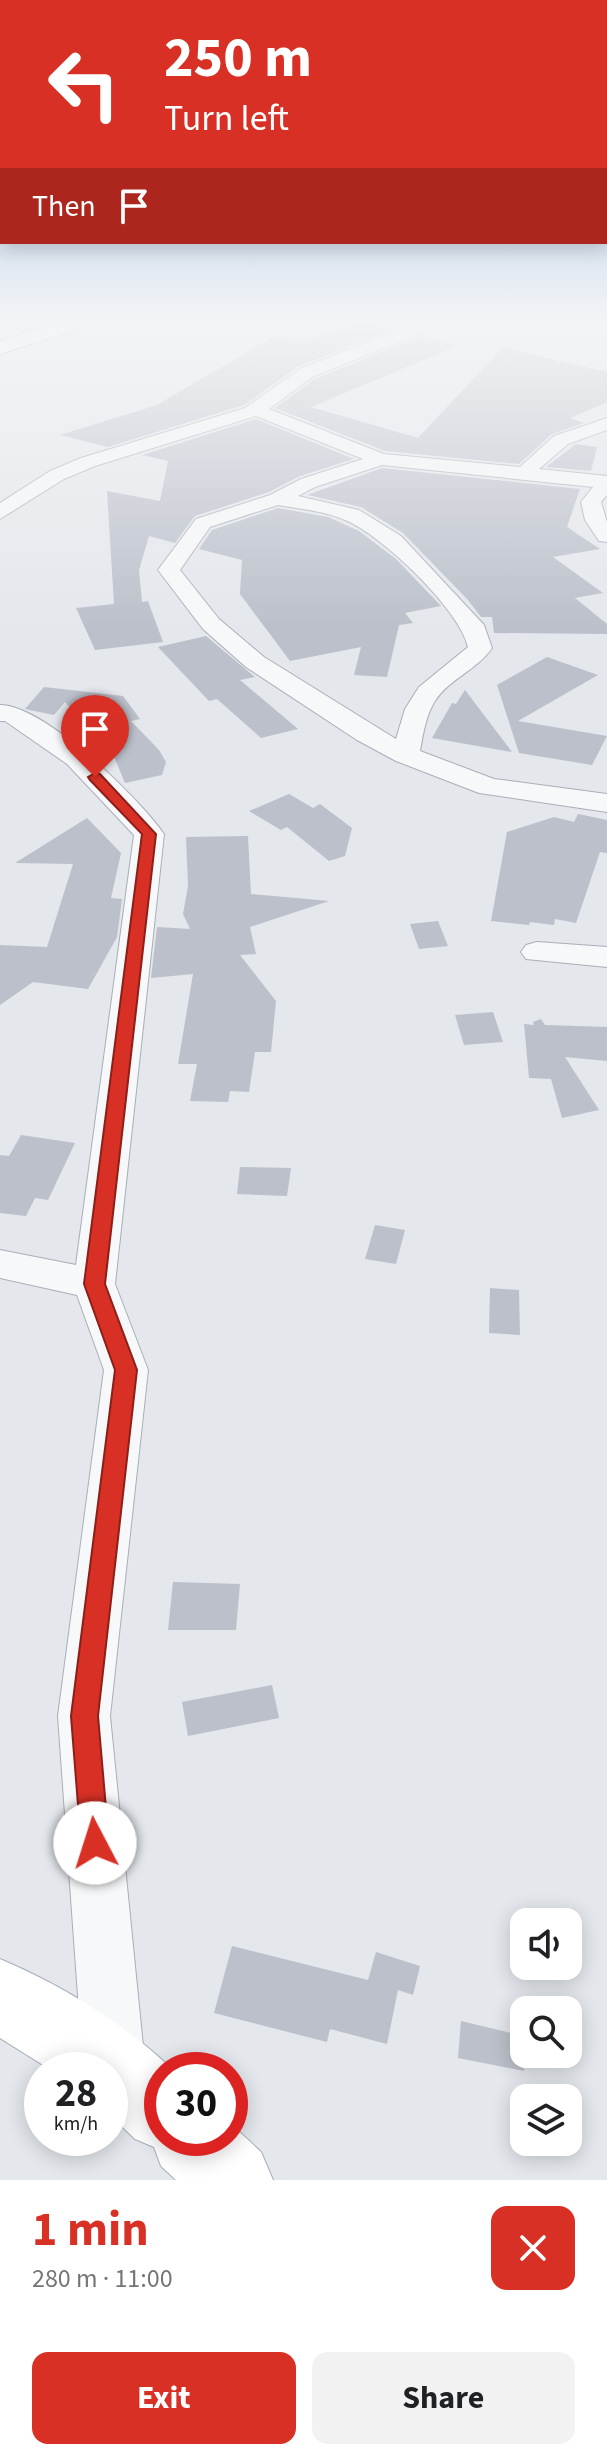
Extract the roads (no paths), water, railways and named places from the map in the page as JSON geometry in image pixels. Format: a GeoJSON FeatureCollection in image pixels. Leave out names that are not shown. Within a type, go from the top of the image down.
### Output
{"type":"FeatureCollection","features":[{"type":"Feature","properties":{"kind":"main road"},"geometry":{"type":"LineString","coordinates":[[0,1996],[138,2089]]}},
{"type":"Feature","properties":{"kind":"main road"},"geometry":{"type":"LineString","coordinates":[[208,2156],[233,2180]]}},
{"type":"Feature","properties":{"kind":"street"},"geometry":{"type":"LineString","coordinates":[[0,513],[37,486],[92,459],[214,425]]}},
{"type":"Feature","properties":{"kind":"street"},"geometry":{"type":"LineString","coordinates":[[294,425],[381,459],[607,482],[591,502],[595,520],[607,536]]}},
{"type":"Feature","properties":{"kind":"street"},"geometry":{"type":"LineString","coordinates":[[526,473],[541,453],[563,436],[604,425]]}},
{"type":"Feature","properties":{"kind":"street"},"geometry":{"type":"LineString","coordinates":[[381,459],[308,483],[277,499],[203,523],[169,570],[211,624],[255,662],[366,734],[406,755],[489,787],[607,803]]}},
{"type":"Feature","properties":{"kind":"street"},"geometry":{"type":"LineString","coordinates":[[277,499],[337,510],[360,519],[390,537],[476,630],[480,648],[468,665],[435,685],[414,713],[406,755]]}},
{"type":"Feature","properties":{"kind":"street"},"geometry":{"type":"LineString","coordinates":[[0,713],[11,713],[77,758],[149,834],[94,1284],[126,1370],[84,1716],[138,2089]]}},
{"type":"Feature","properties":{"kind":"street"},"geometry":{"type":"LineString","coordinates":[[537,952],[607,957]]}},
{"type":"Feature","properties":{"kind":"street"},"geometry":{"type":"LineString","coordinates":[[0,1264],[94,1284]]}}]}
